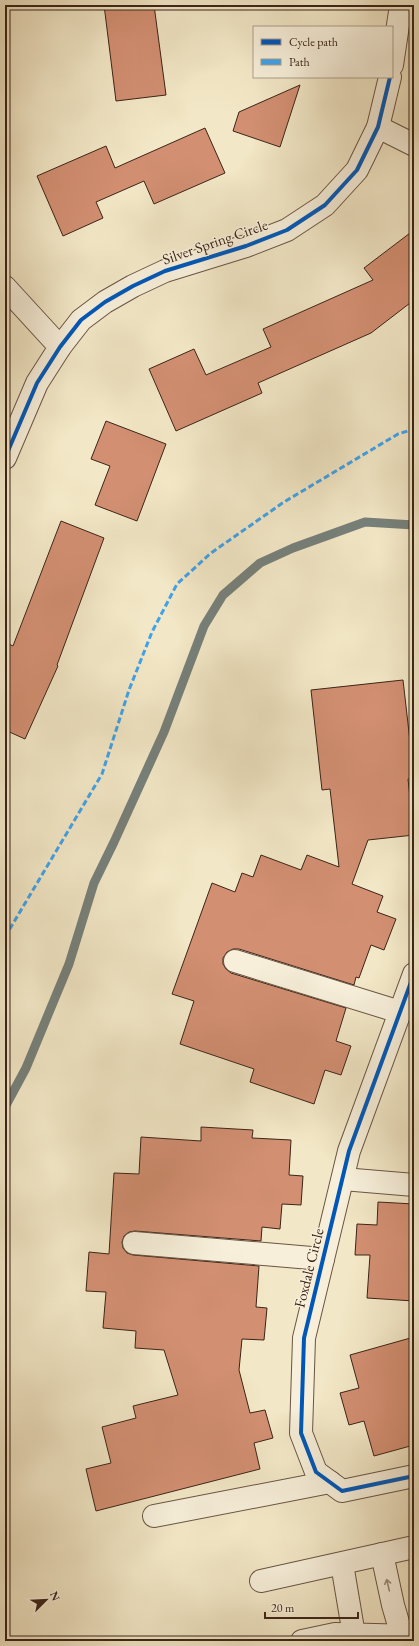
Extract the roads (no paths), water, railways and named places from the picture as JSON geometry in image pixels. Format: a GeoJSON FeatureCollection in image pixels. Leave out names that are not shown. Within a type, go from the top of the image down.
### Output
{"type":"FeatureCollection","features":[{"type":"Feature","properties":{"kind":"street"},"geometry":{"type":"LineString","coordinates":[[393,58],[401,5]]}},
{"type":"Feature","properties":{"kind":"street","name":"Silver Spring Circle"},"geometry":{"type":"LineString","coordinates":[[5,458],[37,383],[60,347],[81,320],[105,302],[133,286],[165,272],[246,246],[288,230],[325,205],[357,170],[378,127],[390,78]]}},
{"type":"Feature","properties":{"kind":"street"},"geometry":{"type":"LineString","coordinates":[[378,127],[414,145]]}},
{"type":"Feature","properties":{"kind":"street"},"geometry":{"type":"LineString","coordinates":[[5,287],[60,347]]}},
{"type":"Feature","properties":{"kind":"street"},"geometry":{"type":"LineString","coordinates":[[235,961],[400,1012]]}},
{"type":"Feature","properties":{"kind":"street","name":"Foxdale Circle"},"geometry":{"type":"LineString","coordinates":[[414,974],[349,1151],[304,1338],[301,1433],[316,1472],[342,1491],[414,1476]]}},
{"type":"Feature","properties":{"kind":"street"},"geometry":{"type":"LineString","coordinates":[[343,1179],[414,1185]]}},
{"type":"Feature","properties":{"kind":"street"},"geometry":{"type":"LineString","coordinates":[[134,1242],[323,1259]]}},
{"type":"Feature","properties":{"kind":"street"},"geometry":{"type":"LineString","coordinates":[[154,1516],[330,1482]]}},
{"type":"Feature","properties":{"kind":"street"},"geometry":{"type":"LineString","coordinates":[[261,1581],[414,1547]]}},
{"type":"Feature","properties":{"kind":"street"},"geometry":{"type":"LineString","coordinates":[[302,1641],[335,1634],[408,1636],[393,1606],[382,1554]]}},
{"type":"Feature","properties":{"kind":"street"},"geometry":{"type":"LineString","coordinates":[[342,1564],[354,1635]]}},
{"type":"Feature","properties":{"kind":"waterway"},"geometry":{"type":"LineString","coordinates":[[5,1107],[26,1068],[69,964],[94,883],[164,732],[204,626],[223,595],[260,563],[293,548],[365,522],[414,525]]}}]}
